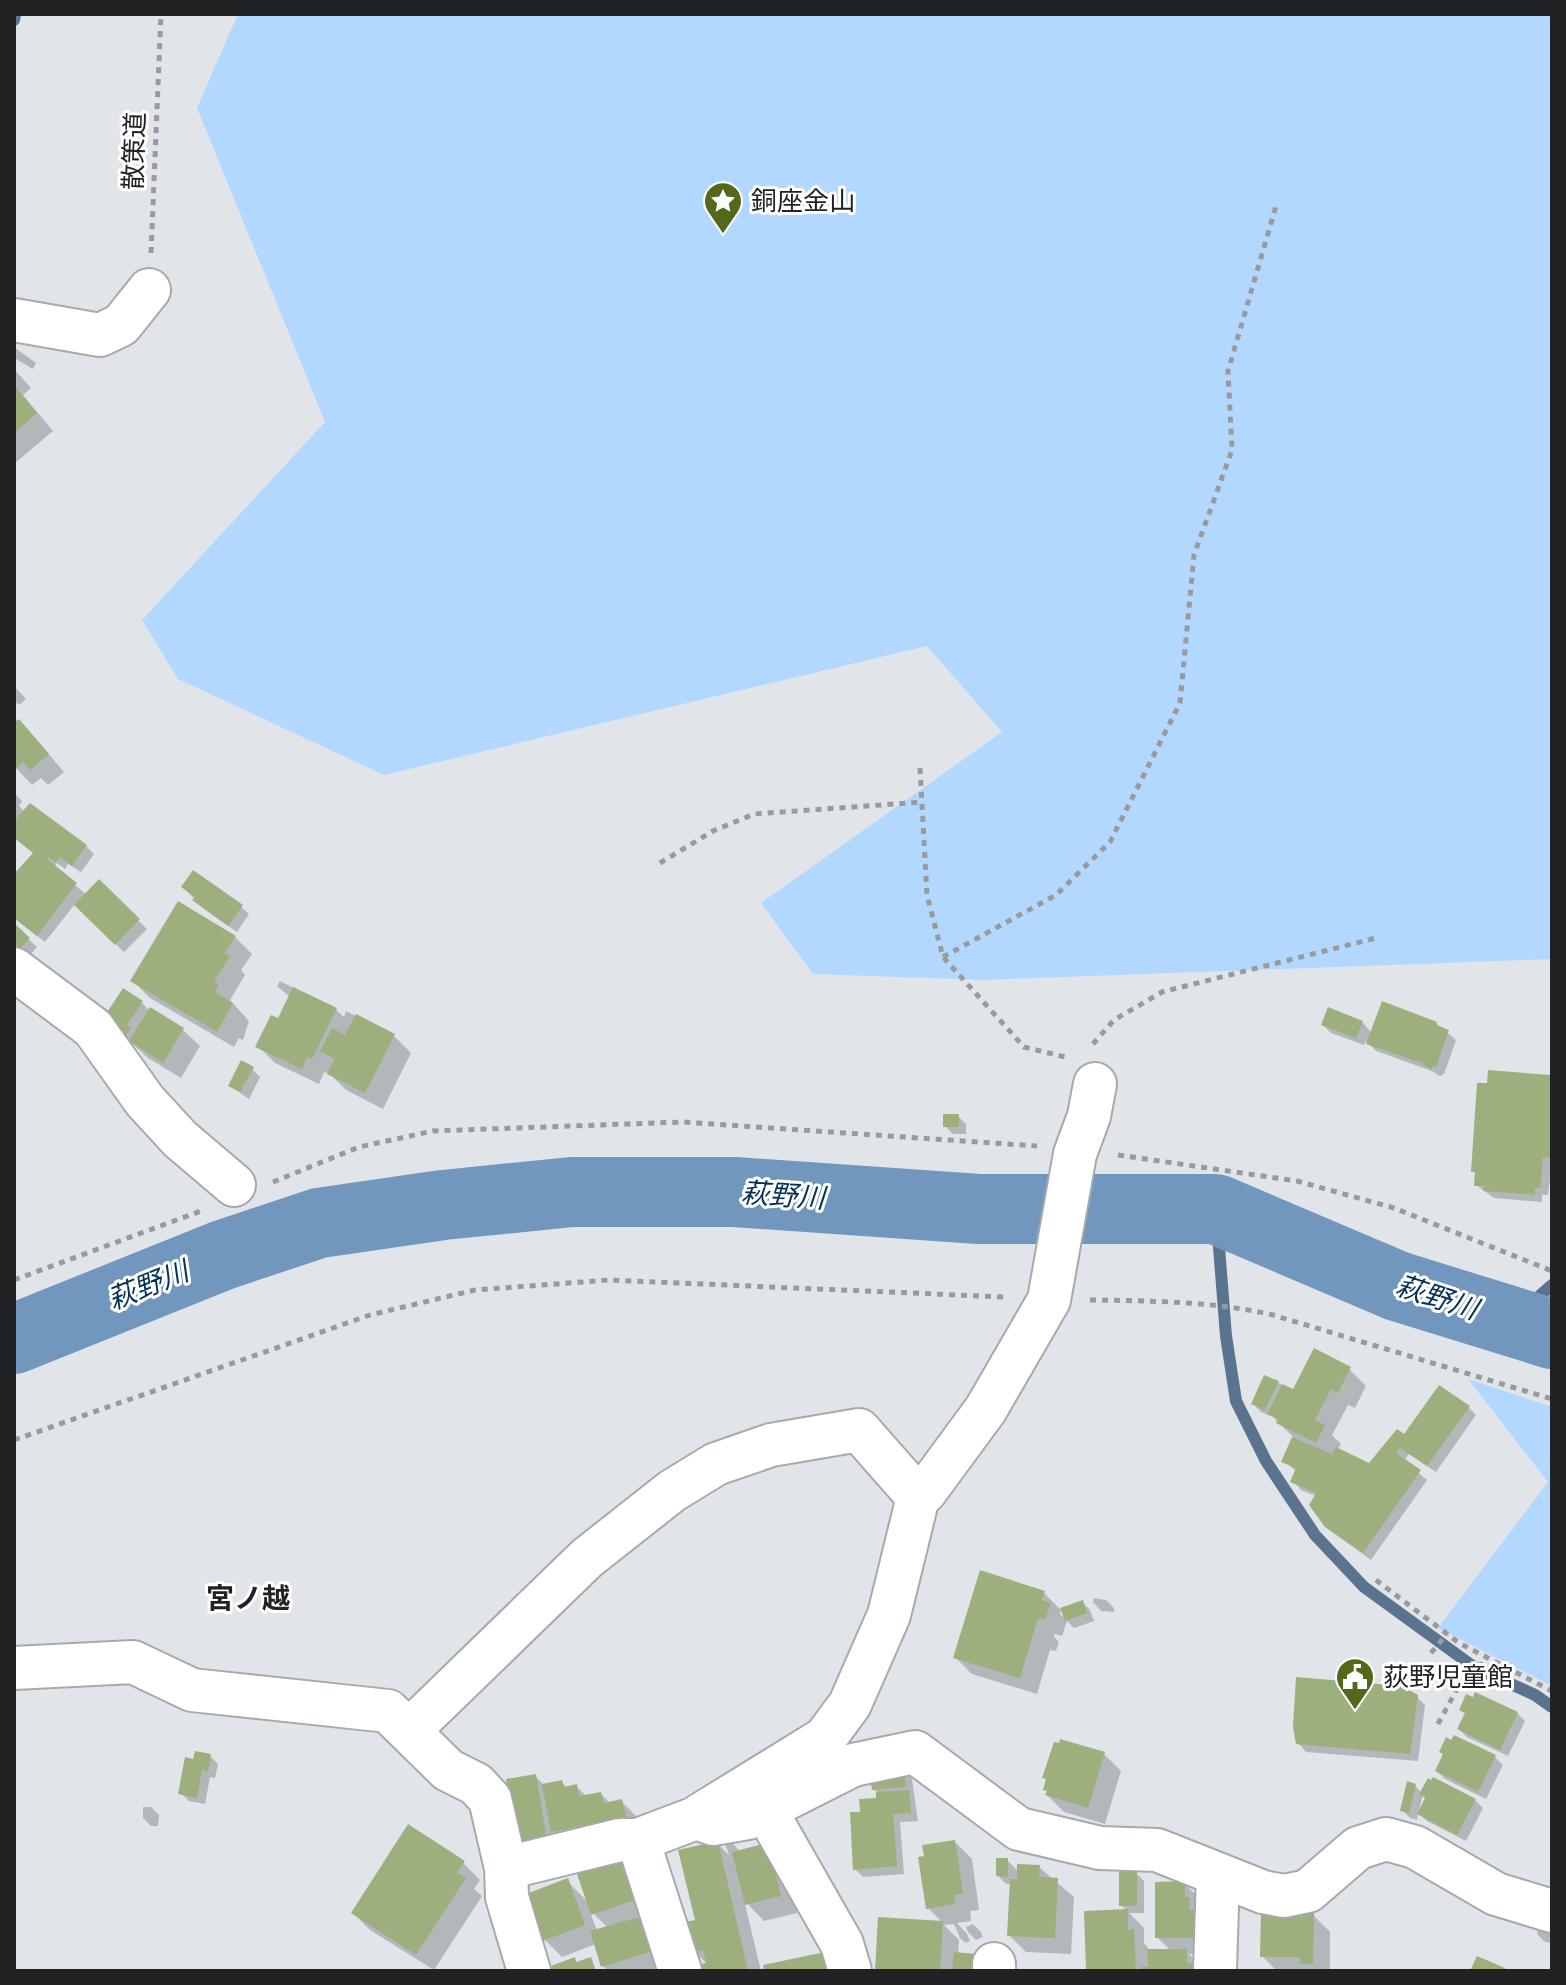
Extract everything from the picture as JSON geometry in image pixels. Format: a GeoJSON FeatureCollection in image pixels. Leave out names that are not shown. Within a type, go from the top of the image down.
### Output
{"type":"FeatureCollection","features":[{"type":"Feature","properties":{"kind":"street"},"geometry":{"type":"LineString","coordinates":[[14,320],[100,335],[121,325],[149,290]]}},
{"type":"Feature","properties":{"kind":"street"},"geometry":{"type":"LineString","coordinates":[[14,969],[93,1028],[145,1101],[180,1139],[234,1185]]}},
{"type":"Feature","properties":{"kind":"street"},"geometry":{"type":"LineString","coordinates":[[506,1868],[620,1840],[638,1840],[696,1818],[825,1738],[850,1704],[889,1615],[918,1497],[925,1492],[986,1409],[1050,1290],[1075,1152],[1089,1116],[1087,1072]]}},
{"type":"Feature","properties":{"kind":"street"},"geometry":{"type":"LineString","coordinates":[[407,1728],[423,1717],[587,1558],[672,1491],[716,1464],[771,1445],[859,1430],[918,1497]]}},
{"type":"Feature","properties":{"kind":"street"},"geometry":{"type":"LineString","coordinates":[[14,1668],[133,1662],[192,1690],[388,1711],[448,1770],[476,1784],[490,1799],[506,1868],[507,1897],[529,1971]]}},
{"type":"Feature","properties":{"kind":"street"},"geometry":{"type":"LineString","coordinates":[[696,1818],[713,1824],[748,1818],[853,1765],[915,1752],[1019,1829],[1100,1848],[1157,1850],[1263,1892],[1284,1896],[1308,1891],[1358,1848],[1386,1839],[1415,1847],[1496,1894],[1552,1911]]}},
{"type":"Feature","properties":{"kind":"street"},"geometry":{"type":"LineString","coordinates":[[766,1811],[842,1944],[850,1971]]}},
{"type":"Feature","properties":{"kind":"street"},"geometry":{"type":"LineString","coordinates":[[638,1840],[680,1971]]}},
{"type":"Feature","properties":{"kind":"street"},"geometry":{"type":"LineString","coordinates":[[1215,1970],[1218,1874]]}},
{"type":"Feature","properties":{"kind":"path","name":"散策道"},"geometry":{"type":"LineString","coordinates":[[149,290],[161,14]]}},
{"type":"Feature","properties":{"kind":"path"},"geometry":{"type":"LineString","coordinates":[[943,957],[1056,895],[1110,842],[1180,703],[1194,555],[1232,450],[1228,371],[1276,206]]}},
{"type":"Feature","properties":{"kind":"path"},"geometry":{"type":"LineString","coordinates":[[920,768],[927,895],[943,957],[1024,1047],[1087,1072],[1114,1020],[1162,992],[1376,938]]}},
{"type":"Feature","properties":{"kind":"path"},"geometry":{"type":"LineString","coordinates":[[660,863],[713,831],[754,814],[923,802]]}},
{"type":"Feature","properties":{"kind":"path"},"geometry":{"type":"LineString","coordinates":[[14,1280],[207,1209],[234,1185],[271,1183],[359,1147],[433,1131],[683,1122],[1075,1152],[1297,1181],[1394,1208],[1550,1269]]}},
{"type":"Feature","properties":{"kind":"path"},"geometry":{"type":"LineString","coordinates":[[14,1440],[370,1315],[475,1290],[609,1280],[1050,1290],[1235,1306],[1552,1399]]}},
{"type":"Feature","properties":{"kind":"path"},"geometry":{"type":"LineString","coordinates":[[1376,1580],[1446,1635],[1552,1691]]}},
{"type":"Feature","properties":{"kind":"path"},"geometry":{"type":"LineString","coordinates":[[1431,1653],[1446,1635]]}},
{"type":"Feature","properties":{"kind":"path"},"geometry":{"type":"LineString","coordinates":[[1438,1724],[1458,1687],[1475,1676],[1486,1657]]}},
{"type":"Feature","properties":{"kind":"shaded area"},"geometry":{"type":"Polygon","coordinates":[[[238,14],[1552,14],[1552,959],[984,980],[813,974],[761,903],[1002,732],[927,646],[384,775],[178,679],[142,620],[325,422],[197,108],[238,14]]]}},
{"type":"Feature","properties":{"kind":"shaded area"},"geometry":{"type":"Polygon","coordinates":[[[1468,1379],[1552,1407],[1552,1686],[1438,1628],[1548,1482],[1468,1379]]]}},
{"type":"Feature","properties":{"kind":"building"},"geometry":{"type":"Polygon","coordinates":[[[14,385],[37,413],[14,433],[14,385]]]}},
{"type":"Feature","properties":{"kind":"building"},"geometry":{"type":"Polygon","coordinates":[[[19,719],[49,754],[30,770],[23,762],[14,770],[14,723],[19,719]]]}},
{"type":"Feature","properties":{"kind":"building"},"geometry":{"type":"Polygon","coordinates":[[[30,803],[87,845],[72,866],[60,857],[56,862],[48,857],[77,883],[37,936],[14,918],[14,874],[33,853],[14,838],[14,821],[30,803]]]}},
{"type":"Feature","properties":{"kind":"building"},"geometry":{"type":"Polygon","coordinates":[[[193,870],[243,905],[228,926],[192,900],[195,897],[181,887],[193,870]]]}},
{"type":"Feature","properties":{"kind":"building"},"geometry":{"type":"Polygon","coordinates":[[[99,879],[140,919],[115,945],[74,905],[99,879]]]}},
{"type":"Feature","properties":{"kind":"building"},"geometry":{"type":"Polygon","coordinates":[[[178,901],[236,936],[224,953],[230,956],[214,982],[219,985],[215,992],[233,1003],[217,1032],[130,981],[178,901]]]}},
{"type":"Feature","properties":{"kind":"building"},"geometry":{"type":"Polygon","coordinates":[[[14,923],[30,938],[20,949],[14,944],[14,923]]]}},
{"type":"Feature","properties":{"kind":"building"},"geometry":{"type":"Polygon","coordinates":[[[293,987],[337,1008],[312,1059],[307,1057],[302,1069],[255,1047],[271,1015],[278,1018],[293,987]]]}},
{"type":"Feature","properties":{"kind":"building"},"geometry":{"type":"Polygon","coordinates":[[[123,988],[143,1001],[127,1025],[131,1028],[123,1039],[117,1025],[104,1017],[123,988]]]}},
{"type":"Feature","properties":{"kind":"building"},"geometry":{"type":"Polygon","coordinates":[[[1382,1001],[1437,1022],[1436,1025],[1449,1030],[1436,1067],[1433,1066],[1431,1070],[1422,1063],[1366,1044],[1382,1001]]]}},
{"type":"Feature","properties":{"kind":"building"},"geometry":{"type":"Polygon","coordinates":[[[150,1007],[184,1028],[163,1063],[129,1041],[150,1007]]]}},
{"type":"Feature","properties":{"kind":"building"},"geometry":{"type":"Polygon","coordinates":[[[1328,1007],[1363,1021],[1356,1038],[1321,1025],[1328,1007]]]}},
{"type":"Feature","properties":{"kind":"building"},"geometry":{"type":"Polygon","coordinates":[[[356,1014],[395,1034],[365,1093],[327,1074],[335,1059],[320,1051],[332,1028],[345,1035],[356,1014]]]}},
{"type":"Feature","properties":{"kind":"building"},"geometry":{"type":"Polygon","coordinates":[[[241,1060],[254,1067],[240,1092],[228,1086],[241,1060]]]}},
{"type":"Feature","properties":{"kind":"building"},"geometry":{"type":"Polygon","coordinates":[[[1488,1070],[1550,1075],[1552,1158],[1543,1157],[1540,1188],[1535,1188],[1535,1195],[1483,1191],[1484,1186],[1474,1186],[1475,1172],[1471,1172],[1477,1083],[1487,1083],[1488,1070]]]}},
{"type":"Feature","properties":{"kind":"building"},"geometry":{"type":"Polygon","coordinates":[[[943,1114],[959,1114],[959,1127],[943,1127],[943,1114]]]}},
{"type":"Feature","properties":{"kind":"building"},"geometry":{"type":"Polygon","coordinates":[[[1314,1348],[1351,1367],[1338,1393],[1331,1389],[1315,1420],[1325,1425],[1316,1443],[1276,1423],[1278,1419],[1267,1414],[1282,1384],[1293,1389],[1314,1348]]]}},
{"type":"Feature","properties":{"kind":"building"},"geometry":{"type":"Polygon","coordinates":[[[1264,1375],[1279,1381],[1265,1410],[1251,1404],[1264,1375]]]}},
{"type":"Feature","properties":{"kind":"building"},"geometry":{"type":"Polygon","coordinates":[[[1439,1385],[1470,1406],[1427,1466],[1400,1448],[1396,1453],[1421,1470],[1363,1553],[1325,1527],[1309,1505],[1316,1493],[1290,1482],[1296,1468],[1281,1462],[1292,1437],[1332,1454],[1336,1447],[1369,1463],[1397,1429],[1404,1434],[1439,1385]]]}},
{"type":"Feature","properties":{"kind":"building"},"geometry":{"type":"Polygon","coordinates":[[[980,1570],[1045,1591],[1042,1600],[1051,1603],[1045,1620],[1038,1618],[1020,1678],[953,1658],[980,1570]]]}},
{"type":"Feature","properties":{"kind":"building"},"geometry":{"type":"Polygon","coordinates":[[[1083,1600],[1087,1613],[1065,1621],[1060,1608],[1083,1600]]]}},
{"type":"Feature","properties":{"kind":"building","name":"荻野児童館"},"geometry":{"type":"Polygon","coordinates":[[[1296,1677],[1402,1686],[1418,1695],[1410,1754],[1296,1744],[1293,1727],[1296,1677]]]}},
{"type":"Feature","properties":{"kind":"building"},"geometry":{"type":"Polygon","coordinates":[[[1475,1692],[1518,1712],[1500,1750],[1457,1729],[1465,1713],[1459,1710],[1466,1694],[1473,1697],[1475,1692]]]}},
{"type":"Feature","properties":{"kind":"building"},"geometry":{"type":"Polygon","coordinates":[[[1454,1735],[1496,1755],[1478,1792],[1435,1771],[1446,1737],[1451,1740],[1454,1735]]]}},
{"type":"Feature","properties":{"kind":"building"},"geometry":{"type":"Polygon","coordinates":[[[1060,1739],[1105,1752],[1088,1808],[1045,1795],[1046,1779],[1042,1778],[1054,1742],[1059,1743],[1060,1739]]]}},
{"type":"Feature","properties":{"kind":"building"},"geometry":{"type":"Polygon","coordinates":[[[195,1751],[211,1754],[208,1771],[202,1770],[197,1798],[178,1794],[185,1757],[193,1759],[195,1751]]]}},
{"type":"Feature","properties":{"kind":"building"},"geometry":{"type":"Polygon","coordinates":[[[904,1769],[906,1787],[872,1790],[870,1775],[904,1769]]]}},
{"type":"Feature","properties":{"kind":"building"},"geometry":{"type":"Polygon","coordinates":[[[536,1774],[547,1840],[518,1842],[506,1779],[536,1774]]]}},
{"type":"Feature","properties":{"kind":"building"},"geometry":{"type":"Polygon","coordinates":[[[1433,1777],[1476,1799],[1457,1835],[1417,1814],[1425,1798],[1419,1794],[1428,1778],[1431,1780],[1433,1777]]]}},
{"type":"Feature","properties":{"kind":"building"},"geometry":{"type":"Polygon","coordinates":[[[562,1780],[564,1787],[577,1784],[579,1796],[601,1792],[604,1803],[622,1799],[626,1817],[551,1832],[542,1784],[562,1780]]]}},
{"type":"Feature","properties":{"kind":"building"},"geometry":{"type":"Polygon","coordinates":[[[1407,1781],[1416,1784],[1409,1813],[1400,1811],[1407,1781]]]}},
{"type":"Feature","properties":{"kind":"building"},"geometry":{"type":"Polygon","coordinates":[[[909,1790],[911,1813],[893,1814],[897,1866],[853,1870],[850,1812],[860,1812],[859,1799],[876,1798],[876,1792],[909,1790]]]}},
{"type":"Feature","properties":{"kind":"building"},"geometry":{"type":"Polygon","coordinates":[[[408,1824],[465,1861],[457,1873],[466,1878],[416,1955],[351,1913],[408,1824]]]}},
{"type":"Feature","properties":{"kind":"building"},"geometry":{"type":"Polygon","coordinates":[[[955,1840],[963,1893],[954,1895],[955,1904],[926,1909],[918,1857],[924,1856],[922,1845],[955,1840]]]}},
{"type":"Feature","properties":{"kind":"building"},"geometry":{"type":"Polygon","coordinates":[[[718,1841],[748,1971],[692,1971],[691,1966],[706,1963],[703,1950],[692,1952],[681,1923],[695,1920],[678,1850],[718,1841]]]}},
{"type":"Feature","properties":{"kind":"building"},"geometry":{"type":"Polygon","coordinates":[[[763,1844],[767,1860],[772,1858],[781,1896],[745,1905],[732,1852],[763,1844]]]}},
{"type":"Feature","properties":{"kind":"building"},"geometry":{"type":"Polygon","coordinates":[[[996,1858],[1008,1858],[1008,1877],[996,1876],[996,1858]]]}},
{"type":"Feature","properties":{"kind":"building"},"geometry":{"type":"Polygon","coordinates":[[[597,1860],[599,1868],[621,1861],[635,1900],[591,1915],[575,1868],[597,1860]]]}},
{"type":"Feature","properties":{"kind":"building"},"geometry":{"type":"Polygon","coordinates":[[[1017,1864],[1040,1865],[1039,1877],[1058,1878],[1055,1938],[1007,1936],[1010,1879],[1017,1879],[1017,1864]]]}},
{"type":"Feature","properties":{"kind":"building"},"geometry":{"type":"Polygon","coordinates":[[[1119,1870],[1137,1871],[1137,1906],[1119,1906],[1119,1870]]]}},
{"type":"Feature","properties":{"kind":"building"},"geometry":{"type":"Polygon","coordinates":[[[568,1878],[585,1925],[543,1941],[526,1894],[568,1878]]]}},
{"type":"Feature","properties":{"kind":"building"},"geometry":{"type":"Polygon","coordinates":[[[1185,1881],[1185,1897],[1190,1897],[1189,1910],[1199,1910],[1200,1938],[1155,1938],[1155,1882],[1185,1881]]]}},
{"type":"Feature","properties":{"kind":"building"},"geometry":{"type":"Polygon","coordinates":[[[1128,1909],[1128,1930],[1134,1929],[1136,1971],[1086,1971],[1084,1911],[1128,1909]]]}},
{"type":"Feature","properties":{"kind":"building"},"geometry":{"type":"Polygon","coordinates":[[[1261,1912],[1314,1913],[1313,1964],[1300,1964],[1300,1957],[1260,1957],[1261,1912]]]}},
{"type":"Feature","properties":{"kind":"building"},"geometry":{"type":"Polygon","coordinates":[[[639,1917],[641,1924],[651,1921],[660,1949],[601,1967],[590,1931],[639,1917]]]}},
{"type":"Feature","properties":{"kind":"building"},"geometry":{"type":"Polygon","coordinates":[[[878,1917],[943,1921],[940,1971],[875,1971],[878,1917]]]}},
{"type":"Feature","properties":{"kind":"building"},"geometry":{"type":"Polygon","coordinates":[[[1147,1949],[1187,1949],[1187,1963],[1198,1963],[1198,1971],[1141,1971],[1141,1967],[1148,1967],[1147,1949]]]}},
{"type":"Feature","properties":{"kind":"building"},"geometry":{"type":"Polygon","coordinates":[[[825,1952],[836,1971],[764,1971],[763,1965],[825,1952]]]}},
{"type":"Feature","properties":{"kind":"building"},"geometry":{"type":"Polygon","coordinates":[[[954,1952],[989,1955],[987,1971],[952,1971],[954,1952]]]}},
{"type":"Feature","properties":{"kind":"building"},"geometry":{"type":"Polygon","coordinates":[[[1477,1956],[1505,1968],[1504,1971],[1470,1971],[1477,1956]]]}},
{"type":"Feature","properties":{"kind":"building"},"geometry":{"type":"Polygon","coordinates":[[[575,1957],[576,1962],[591,1957],[596,1971],[552,1971],[551,1966],[575,1957]]]}},
{"type":"Feature","properties":{"kind":"waterway"},"geometry":{"type":"LineString","coordinates":[[14,20],[15,14]]}},
{"type":"Feature","properties":{"kind":"waterway","name":"萩野川"},"geometry":{"type":"LineString","coordinates":[[14,1339],[223,1255],[319,1223],[443,1205],[572,1192],[734,1192],[979,1209],[1216,1209],[1397,1286],[1552,1334]]}},
{"type":"Feature","properties":{"kind":"waterway"},"geometry":{"type":"LineString","coordinates":[[1216,1209],[1226,1336],[1236,1401],[1266,1461],[1315,1535],[1364,1587],[1474,1667],[1535,1695],[1552,1707]]}},
{"type":"Feature","properties":{"kind":"waterway"},"geometry":{"type":"LineString","coordinates":[[1525,1324],[1536,1299],[1552,1285]]}},
{"type":"Feature","properties":{"kind":"place","name":"銅座金山"},"geometry":{"type":"Point","coordinates":[723,235]}},
{"type":"Feature","properties":{"kind":"place","name":"荻野児童館"},"geometry":{"type":"Point","coordinates":[1355,1711]}},
{"type":"Feature","properties":{"kind":"district","name":"宮ノ越"},"geometry":{"type":"Point","coordinates":[248,1598]}}]}
